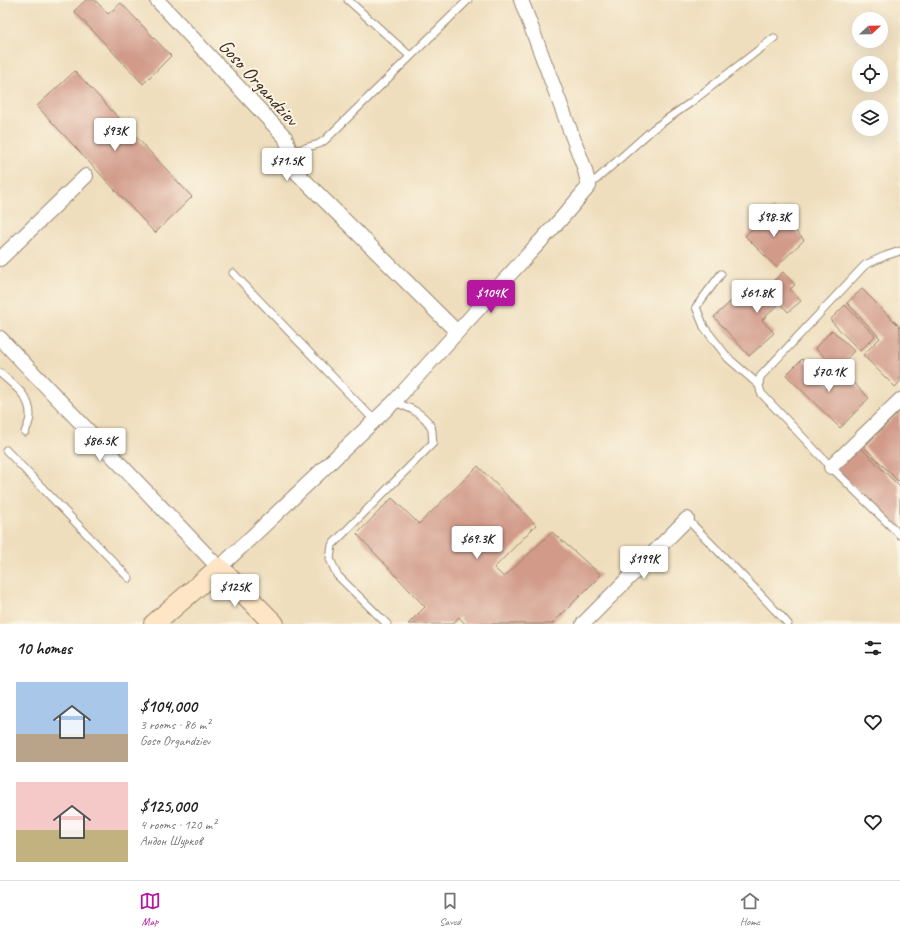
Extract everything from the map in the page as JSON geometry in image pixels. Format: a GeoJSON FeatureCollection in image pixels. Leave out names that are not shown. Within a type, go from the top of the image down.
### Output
{"type":"FeatureCollection","features":[{"type":"Feature","properties":{"kind":"main road"},"geometry":{"type":"LineString","coordinates":[[154,624],[219,568],[274,624]]}},
{"type":"Feature","properties":{"kind":"street"},"geometry":{"type":"LineString","coordinates":[[0,338],[219,568],[394,402],[498,286],[561,219],[589,186],[584,167],[521,0]]}},
{"type":"Feature","properties":{"kind":"street","name":"Goso Organdziev"},"geometry":{"type":"LineString","coordinates":[[162,2],[285,137],[294,171],[457,332]]}},
{"type":"Feature","properties":{"kind":"street"},"geometry":{"type":"LineString","coordinates":[[0,259],[86,176]]}},
{"type":"Feature","properties":{"kind":"street"},"geometry":{"type":"LineString","coordinates":[[831,467],[900,400]]}},
{"type":"Feature","properties":{"kind":"street"},"geometry":{"type":"LineString","coordinates":[[583,624],[687,519]]}},
{"type":"Feature","properties":{"kind":"lane"},"geometry":{"type":"LineString","coordinates":[[348,0],[410,56]]}},
{"type":"Feature","properties":{"kind":"lane"},"geometry":{"type":"LineString","coordinates":[[290,152],[319,144],[325,140],[468,0]]}},
{"type":"Feature","properties":{"kind":"lane"},"geometry":{"type":"LineString","coordinates":[[589,186],[653,128],[690,103],[774,38]]}},
{"type":"Feature","properties":{"kind":"lane"},"geometry":{"type":"LineString","coordinates":[[900,251],[865,265],[760,377],[759,385],[761,394],[831,467],[900,535]]}},
{"type":"Feature","properties":{"kind":"lane"},"geometry":{"type":"LineString","coordinates":[[233,273],[374,420]]}},
{"type":"Feature","properties":{"kind":"lane"},"geometry":{"type":"LineString","coordinates":[[721,274],[696,307],[704,327],[728,358],[759,385]]}},
{"type":"Feature","properties":{"kind":"lane"},"geometry":{"type":"LineString","coordinates":[[0,373],[24,396],[29,406],[30,418],[25,432]]}},
{"type":"Feature","properties":{"kind":"lane"},"geometry":{"type":"LineString","coordinates":[[387,624],[337,574],[330,560],[332,545],[433,443],[431,428],[424,418],[412,409],[394,402]]}},
{"type":"Feature","properties":{"kind":"lane"},"geometry":{"type":"LineString","coordinates":[[6,450],[129,578]]}},
{"type":"Feature","properties":{"kind":"lane"},"geometry":{"type":"LineString","coordinates":[[687,519],[788,624]]}},
{"type":"Feature","properties":{"kind":"building"},"geometry":{"type":"Polygon","coordinates":[[[86,0],[95,0],[108,14],[121,3],[171,56],[143,84],[74,11],[86,0]]]}},
{"type":"Feature","properties":{"kind":"building"},"geometry":{"type":"Polygon","coordinates":[[[75,71],[192,197],[155,233],[37,106],[75,71]]]}},
{"type":"Feature","properties":{"kind":"building"},"geometry":{"type":"Polygon","coordinates":[[[773,208],[804,240],[776,267],[745,236],[773,208]]]}},
{"type":"Feature","properties":{"kind":"building"},"geometry":{"type":"Polygon","coordinates":[[[783,272],[795,285],[790,289],[801,301],[788,312],[780,303],[762,320],[774,333],[749,356],[714,317],[738,295],[747,305],[783,272]]]}},
{"type":"Feature","properties":{"kind":"building"},"geometry":{"type":"Polygon","coordinates":[[[862,289],[900,327],[900,382],[895,387],[863,355],[880,338],[847,303],[862,289]]]}},
{"type":"Feature","properties":{"kind":"building"},"geometry":{"type":"Polygon","coordinates":[[[845,305],[875,336],[860,351],[830,320],[845,305]]]}},
{"type":"Feature","properties":{"kind":"building"},"geometry":{"type":"Polygon","coordinates":[[[832,330],[854,351],[837,369],[815,348],[832,330]]]}},
{"type":"Feature","properties":{"kind":"building"},"geometry":{"type":"Polygon","coordinates":[[[802,359],[830,386],[843,373],[869,398],[840,428],[786,375],[802,359]]]}},
{"type":"Feature","properties":{"kind":"building"},"geometry":{"type":"Polygon","coordinates":[[[900,411],[900,479],[898,481],[864,447],[900,411]]]}},
{"type":"Feature","properties":{"kind":"building"},"geometry":{"type":"Polygon","coordinates":[[[859,446],[900,487],[900,531],[836,469],[859,446]]]}},
{"type":"Feature","properties":{"kind":"building"},"geometry":{"type":"Polygon","coordinates":[[[478,466],[536,525],[494,568],[504,577],[552,532],[601,575],[552,624],[465,624],[459,617],[453,624],[408,624],[425,607],[357,534],[392,498],[419,524],[478,466]]]}}]}
